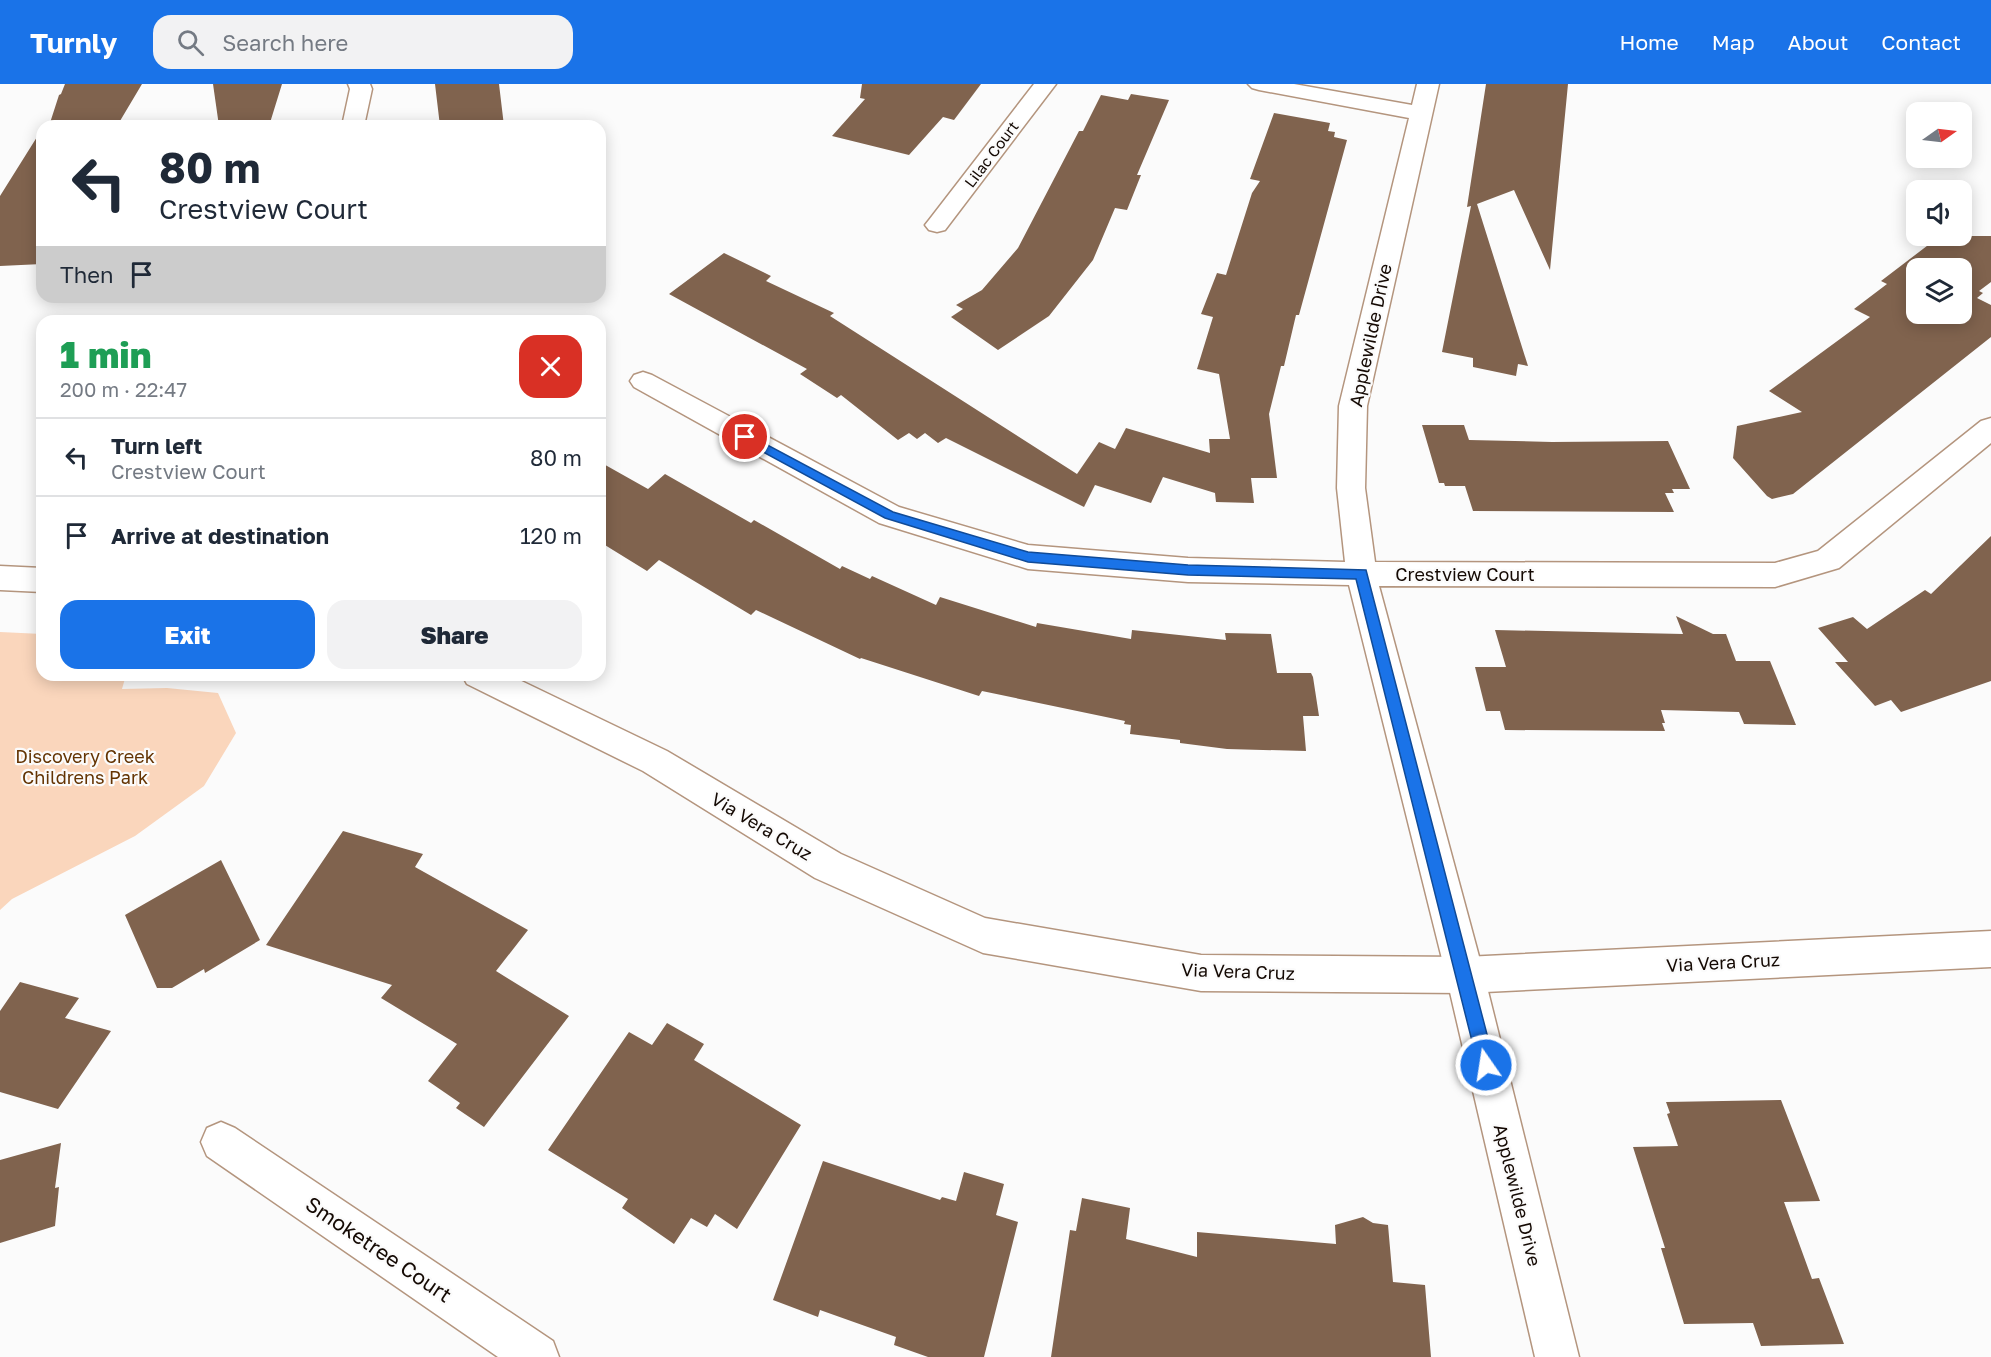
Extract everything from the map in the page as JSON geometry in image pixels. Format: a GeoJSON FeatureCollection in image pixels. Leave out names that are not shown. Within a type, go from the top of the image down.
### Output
{"type":"FeatureCollection","features":[{"type":"Feature","properties":{"kind":"street"},"geometry":{"type":"LineString","coordinates":[[354,120],[361,89],[359,84]]}},
{"type":"Feature","properties":{"kind":"street","name":"Lilac Court"},"geometry":{"type":"LineString","coordinates":[[937,225],[1045,84]]}},
{"type":"Feature","properties":{"kind":"street"},"geometry":{"type":"LineString","coordinates":[[1259,84],[1424,98]]}},
{"type":"Feature","properties":{"kind":"street","name":"Applewilde Drive"},"geometry":{"type":"LineString","coordinates":[[1424,98],[1353,406],[1351,488],[1362,574],[1465,975],[1557,1357]]}},
{"type":"Feature","properties":{"kind":"street","name":"Crestview Court"},"geometry":{"type":"LineString","coordinates":[[643,381],[889,515],[1028,557],[1188,570],[1362,574],[1775,575],[1828,560],[1991,428]]}},
{"type":"Feature","properties":{"kind":"street"},"geometry":{"type":"LineString","coordinates":[[0,578],[36,580]]}},
{"type":"Feature","properties":{"kind":"street","name":"Via Vera Cruz"},"geometry":{"type":"LineString","coordinates":[[490,681],[655,761],[828,866],[983,935],[1201,974],[1465,975],[1991,949]]}},
{"type":"Feature","properties":{"kind":"street","name":"Smoketree Court"},"geometry":{"type":"LineString","coordinates":[[221,1142],[537,1357]]}},
{"type":"Feature","properties":{"kind":"green space","name":"Discovery Creek Childrens Park"},"geometry":{"type":"Polygon","coordinates":[[[0,632],[36,634],[36,681],[124,681],[122,689],[167,688],[218,693],[236,733],[204,786],[135,836],[12,899],[0,910],[0,632]]]}},
{"type":"Feature","properties":{"kind":"building"},"geometry":{"type":"Polygon","coordinates":[[[65,84],[142,84],[121,120],[51,120],[65,84]]]}},
{"type":"Feature","properties":{"kind":"building"},"geometry":{"type":"Polygon","coordinates":[[[213,84],[282,84],[271,120],[218,120],[213,84]]]}},
{"type":"Feature","properties":{"kind":"building"},"geometry":{"type":"Polygon","coordinates":[[[435,84],[499,84],[503,120],[439,120],[435,84]]]}},
{"type":"Feature","properties":{"kind":"building"},"geometry":{"type":"Polygon","coordinates":[[[862,84],[981,84],[954,120],[943,117],[909,155],[832,136],[865,99],[860,98],[862,84]]]}},
{"type":"Feature","properties":{"kind":"building"},"geometry":{"type":"Polygon","coordinates":[[[1486,84],[1568,84],[1550,270],[1514,190],[1477,204],[1528,366],[1518,364],[1516,376],[1473,367],[1473,358],[1442,352],[1471,206],[1467,207],[1486,84]]]}},
{"type":"Feature","properties":{"kind":"building"},"geometry":{"type":"Polygon","coordinates":[[[1131,94],[1169,100],[1137,175],[1141,175],[1127,210],[1115,208],[1093,260],[1049,316],[998,350],[951,317],[963,309],[956,305],[982,290],[1018,248],[1079,131],[1083,131],[1101,95],[1128,100],[1131,94]]]}},
{"type":"Feature","properties":{"kind":"building"},"geometry":{"type":"Polygon","coordinates":[[[1274,113],[1330,123],[1328,131],[1335,132],[1334,137],[1347,140],[1269,414],[1277,478],[1251,478],[1254,503],[1216,502],[1215,493],[1163,477],[1151,503],[1095,485],[1084,507],[946,438],[938,443],[925,433],[917,439],[909,433],[898,440],[841,395],[837,398],[800,374],[807,369],[669,294],[724,253],[771,276],[766,281],[834,313],[830,316],[1077,474],[1099,442],[1115,449],[1126,428],[1210,453],[1209,439],[1230,439],[1219,374],[1197,369],[1213,317],[1201,314],[1217,273],[1226,275],[1252,193],[1260,181],[1250,179],[1274,113]]]}},
{"type":"Feature","properties":{"kind":"building"},"geometry":{"type":"Polygon","coordinates":[[[36,139],[36,264],[0,266],[0,196],[36,139]]]}},
{"type":"Feature","properties":{"kind":"building"},"geometry":{"type":"Polygon","coordinates":[[[1972,236],[1991,236],[1991,282],[1979,291],[1983,293],[1977,298],[1991,305],[1991,337],[1793,494],[1772,499],[1733,458],[1737,426],[1802,412],[1769,391],[1870,317],[1854,309],[1887,284],[1881,281],[1906,262],[1906,324],[1972,324],[1972,258],[1911,258],[1927,246],[1972,246],[1972,236]]]}},
{"type":"Feature","properties":{"kind":"building"},"geometry":{"type":"Polygon","coordinates":[[[1422,425],[1464,425],[1469,440],[1668,441],[1690,489],[1672,489],[1674,493],[1665,493],[1674,512],[1473,511],[1465,486],[1445,486],[1444,483],[1439,483],[1422,425]]]}},
{"type":"Feature","properties":{"kind":"building"},"geometry":{"type":"Polygon","coordinates":[[[606,465],[648,489],[665,474],[751,523],[754,520],[840,569],[842,566],[870,579],[872,576],[936,605],[940,597],[1036,627],[1037,623],[1131,639],[1132,630],[1226,640],[1225,633],[1271,634],[1277,673],[1311,673],[1319,716],[1303,716],[1306,751],[1227,749],[1130,734],[1131,725],[1124,724],[1125,721],[982,691],[979,696],[860,659],[756,610],[751,615],[659,560],[647,571],[606,546],[606,465]]]}},
{"type":"Feature","properties":{"kind":"building"},"geometry":{"type":"Polygon","coordinates":[[[1991,536],[1991,681],[1901,712],[1891,700],[1875,706],[1835,662],[1848,662],[1818,628],[1853,617],[1867,629],[1925,590],[1931,594],[1991,536]]]}},
{"type":"Feature","properties":{"kind":"building"},"geometry":{"type":"Polygon","coordinates":[[[1676,616],[1713,634],[1726,634],[1736,661],[1770,661],[1796,725],[1744,724],[1739,712],[1661,710],[1665,731],[1505,730],[1500,711],[1486,711],[1475,667],[1506,667],[1495,630],[1683,634],[1676,616]]]}},
{"type":"Feature","properties":{"kind":"building"},"geometry":{"type":"Polygon","coordinates":[[[343,831],[423,854],[415,867],[528,930],[496,971],[569,1016],[484,1127],[456,1108],[460,1103],[428,1081],[457,1044],[381,998],[392,985],[266,945],[343,831]]]}},
{"type":"Feature","properties":{"kind":"building"},"geometry":{"type":"Polygon","coordinates":[[[221,860],[260,940],[205,973],[204,969],[172,988],[157,988],[125,915],[221,860]]]}},
{"type":"Feature","properties":{"kind":"building"},"geometry":{"type":"Polygon","coordinates":[[[20,982],[79,998],[65,1018],[111,1031],[58,1109],[0,1092],[0,1011],[20,982]]]}},
{"type":"Feature","properties":{"kind":"building"},"geometry":{"type":"Polygon","coordinates":[[[667,1023],[704,1044],[694,1060],[801,1125],[737,1229],[715,1214],[707,1227],[691,1218],[674,1244],[622,1208],[628,1199],[548,1150],[629,1032],[652,1045],[667,1023]]]}},
{"type":"Feature","properties":{"kind":"building"},"geometry":{"type":"Polygon","coordinates":[[[1781,1100],[1820,1201],[1784,1202],[1812,1279],[1819,1278],[1844,1344],[1761,1346],[1753,1323],[1684,1324],[1661,1248],[1665,1248],[1633,1147],[1678,1146],[1667,1114],[1670,1113],[1666,1102],[1781,1100]]]}},
{"type":"Feature","properties":{"kind":"building"},"geometry":{"type":"Polygon","coordinates":[[[61,1143],[55,1188],[59,1187],[55,1226],[0,1243],[0,1160],[61,1143]]]}},
{"type":"Feature","properties":{"kind":"building"},"geometry":{"type":"Polygon","coordinates":[[[823,1161],[940,1200],[942,1197],[956,1201],[964,1172],[1004,1184],[996,1215],[1018,1222],[984,1357],[928,1357],[894,1345],[896,1337],[820,1310],[818,1317],[773,1300],[823,1161]]]}},
{"type":"Feature","properties":{"kind":"building"},"geometry":{"type":"Polygon","coordinates":[[[1082,1198],[1130,1208],[1126,1239],[1197,1257],[1197,1232],[1336,1244],[1335,1225],[1363,1217],[1373,1223],[1388,1225],[1393,1282],[1425,1285],[1431,1357],[1051,1357],[1070,1230],[1076,1231],[1082,1198]]]}},
{"type":"Feature","properties":{"kind":"route"},"geometry":{"type":"LineString","coordinates":[[745,437],[889,515],[1028,557],[1188,570],[1362,574],[1486,1065]]}}]}
